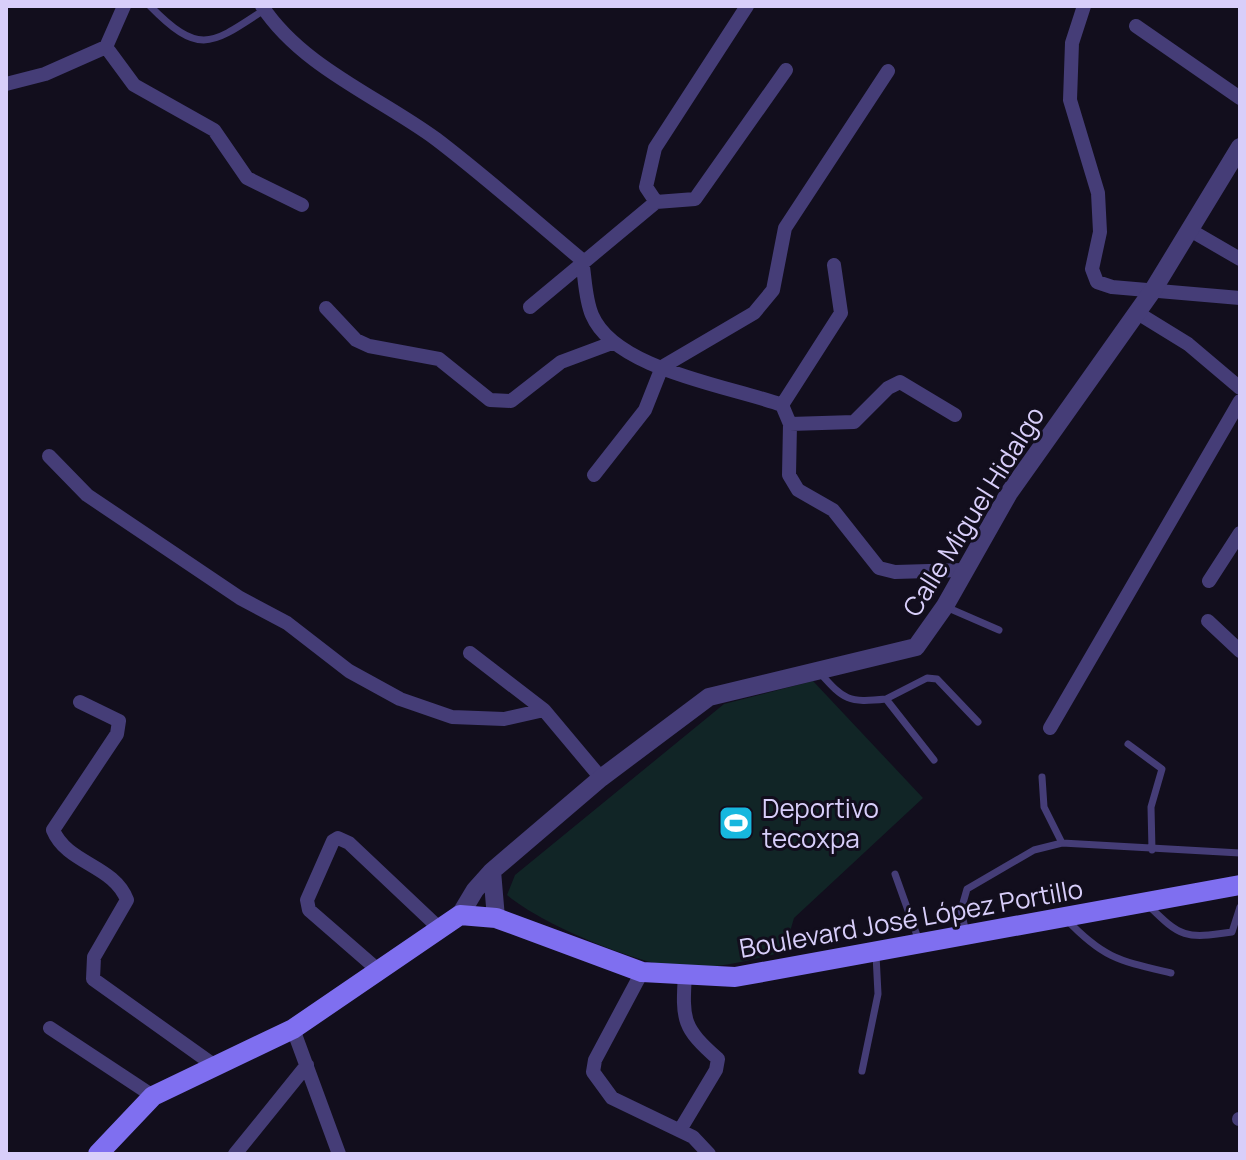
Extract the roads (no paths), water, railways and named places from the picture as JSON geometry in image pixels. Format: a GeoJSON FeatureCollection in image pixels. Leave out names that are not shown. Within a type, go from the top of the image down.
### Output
{"type":"FeatureCollection","features":[{"type":"Feature","properties":{"kind":"main road","name":"Boulevard José López Portillo"},"geometry":{"type":"LineString","coordinates":[[460,915],[496,918],[642,972],[735,977],[1240,885]]}},
{"type":"Feature","properties":{"kind":"main road"},"geometry":{"type":"LineString","coordinates":[[98,1154],[153,1096],[293,1029],[460,915]]}},
{"type":"Feature","properties":{"kind":"street"},"geometry":{"type":"LineString","coordinates":[[6,84],[45,74],[106,47],[124,6]]}},
{"type":"Feature","properties":{"kind":"street"},"geometry":{"type":"LineString","coordinates":[[656,202],[646,187],[655,148],[747,6]]}},
{"type":"Feature","properties":{"kind":"street"},"geometry":{"type":"LineString","coordinates":[[1084,6],[1072,43],[1070,100],[1098,193],[1100,232],[1092,269],[1097,282],[1112,287],[1240,298]]}},
{"type":"Feature","properties":{"kind":"street"},"geometry":{"type":"LineString","coordinates":[[263,8],[289,38],[360,91],[435,138],[582,260],[591,314],[612,343],[662,367],[782,405],[790,424],[789,475],[793,482],[798,490],[833,510],[879,568],[895,572],[963,570]]}},
{"type":"Feature","properties":{"kind":"street"},"geometry":{"type":"LineString","coordinates":[[1136,26],[1240,98]]}},
{"type":"Feature","properties":{"kind":"street"},"geometry":{"type":"LineString","coordinates":[[106,47],[134,85],[214,130],[247,178],[302,205]]}},
{"type":"Feature","properties":{"kind":"street"},"geometry":{"type":"LineString","coordinates":[[530,307],[582,260],[656,202],[695,199],[786,70]]}},
{"type":"Feature","properties":{"kind":"street"},"geometry":{"type":"LineString","coordinates":[[594,475],[645,410],[662,367],[754,313],[773,290],[785,228],[888,71]]}},
{"type":"Feature","properties":{"kind":"street","name":"Calle Miguel Hidalgo"},"geometry":{"type":"LineString","coordinates":[[460,915],[475,890],[492,871],[601,778],[709,697],[916,647],[945,606],[1009,493],[1153,290],[1240,147]]}},
{"type":"Feature","properties":{"kind":"street"},"geometry":{"type":"LineString","coordinates":[[1190,230],[1240,259]]}},
{"type":"Feature","properties":{"kind":"street"},"geometry":{"type":"LineString","coordinates":[[782,405],[841,313],[834,265]]}},
{"type":"Feature","properties":{"kind":"street"},"geometry":{"type":"LineString","coordinates":[[326,308],[356,340],[369,346],[439,359],[490,400],[511,401],[561,362],[612,343]]}},
{"type":"Feature","properties":{"kind":"street"},"geometry":{"type":"LineString","coordinates":[[1136,312],[1188,344],[1240,388]]}},
{"type":"Feature","properties":{"kind":"street"},"geometry":{"type":"LineString","coordinates":[[790,424],[854,422],[888,388],[900,382],[955,415]]}},
{"type":"Feature","properties":{"kind":"street"},"geometry":{"type":"LineString","coordinates":[[1050,728],[1240,401]]}},
{"type":"Feature","properties":{"kind":"street"},"geometry":{"type":"LineString","coordinates":[[49,456],[87,495],[240,598],[287,623],[349,671],[400,699],[452,717],[504,719],[544,710]]}},
{"type":"Feature","properties":{"kind":"street"},"geometry":{"type":"LineString","coordinates":[[1209,581],[1240,533]]}},
{"type":"Feature","properties":{"kind":"street"},"geometry":{"type":"LineString","coordinates":[[1208,621],[1240,651]]}},
{"type":"Feature","properties":{"kind":"street"},"geometry":{"type":"LineString","coordinates":[[470,653],[544,710],[601,778]]}},
{"type":"Feature","properties":{"kind":"street"},"geometry":{"type":"LineString","coordinates":[[80,702],[119,721],[117,734],[53,830],[59,845],[121,884],[127,900],[94,957],[93,979],[215,1066]]}},
{"type":"Feature","properties":{"kind":"street"},"geometry":{"type":"LineString","coordinates":[[378,970],[309,910],[307,900],[333,841],[338,838],[349,843],[439,928]]}},
{"type":"Feature","properties":{"kind":"street"},"geometry":{"type":"LineString","coordinates":[[492,871],[496,918]]}},
{"type":"Feature","properties":{"kind":"street"},"geometry":{"type":"LineString","coordinates":[[642,972],[595,1060],[593,1072],[612,1098],[693,1137],[709,1154]]}},
{"type":"Feature","properties":{"kind":"street"},"geometry":{"type":"LineString","coordinates":[[680,1130],[716,1070],[718,1059],[691,1035],[682,1016],[685,974]]}},
{"type":"Feature","properties":{"kind":"street"},"geometry":{"type":"LineString","coordinates":[[50,1028],[153,1096]]}},
{"type":"Feature","properties":{"kind":"street"},"geometry":{"type":"LineString","coordinates":[[293,1029],[339,1154]]}},
{"type":"Feature","properties":{"kind":"street"},"geometry":{"type":"LineString","coordinates":[[235,1154],[307,1065]]}},
{"type":"Feature","properties":{"kind":"lane"},"geometry":{"type":"LineString","coordinates":[[150,6],[172,28],[195,40],[219,39],[263,8]]}},
{"type":"Feature","properties":{"kind":"lane"},"geometry":{"type":"LineString","coordinates":[[945,606],[999,630]]}},
{"type":"Feature","properties":{"kind":"lane"},"geometry":{"type":"LineString","coordinates":[[819,672],[842,698],[860,702],[886,699],[927,678],[937,679],[978,722]]}},
{"type":"Feature","properties":{"kind":"lane"},"geometry":{"type":"LineString","coordinates":[[886,699],[934,760]]}},
{"type":"Feature","properties":{"kind":"lane"},"geometry":{"type":"LineString","coordinates":[[1128,744],[1162,769],[1151,807],[1152,850]]}},
{"type":"Feature","properties":{"kind":"lane"},"geometry":{"type":"LineString","coordinates":[[1042,777],[1044,807],[1062,843]]}},
{"type":"Feature","properties":{"kind":"lane"},"geometry":{"type":"LineString","coordinates":[[967,935],[961,910],[967,889],[1034,850],[1062,843],[1240,853]]}},
{"type":"Feature","properties":{"kind":"lane"},"geometry":{"type":"LineString","coordinates":[[895,874],[920,943]]}},
{"type":"Feature","properties":{"kind":"lane"},"geometry":{"type":"LineString","coordinates":[[1146,903],[1173,931],[1190,938],[1232,932],[1240,907]]}},
{"type":"Feature","properties":{"kind":"lane"},"geometry":{"type":"LineString","coordinates":[[1064,917],[1089,943],[1113,959],[1171,973]]}},
{"type":"Feature","properties":{"kind":"lane"},"geometry":{"type":"LineString","coordinates":[[862,1071],[878,994],[876,951]]}},
{"type":"Feature","properties":{"kind":"place","name":"Deportivo tecoxpa"},"geometry":{"type":"Point","coordinates":[736,823]}}]}
